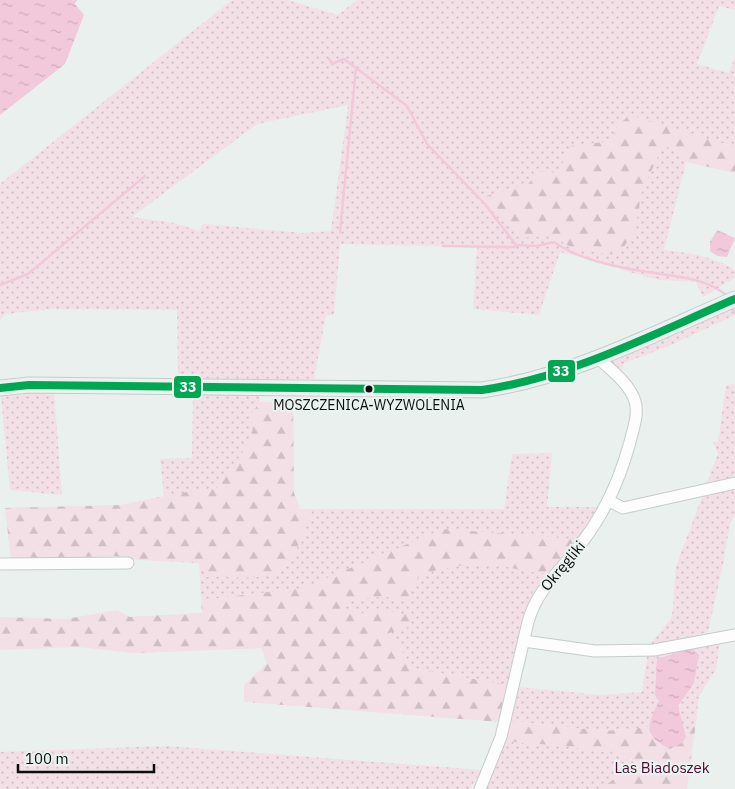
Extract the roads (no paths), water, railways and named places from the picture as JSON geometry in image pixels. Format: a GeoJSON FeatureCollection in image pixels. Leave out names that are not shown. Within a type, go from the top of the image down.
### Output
{"type":"FeatureCollection","features":[{"type":"Feature","properties":{"kind":"street"},"geometry":{"type":"LineString","coordinates":[[0,388],[29,385],[482,390],[521,384],[598,358],[735,299]]}},
{"type":"Feature","properties":{"kind":"street","name":"Okręgliki"},"geometry":{"type":"LineString","coordinates":[[480,789],[501,738],[530,613],[540,592],[580,546],[609,502],[629,447],[636,409],[635,400],[626,385],[598,358]]}},
{"type":"Feature","properties":{"kind":"street"},"geometry":{"type":"LineString","coordinates":[[609,502],[622,508],[735,483]]}},
{"type":"Feature","properties":{"kind":"street"},"geometry":{"type":"LineString","coordinates":[[0,564],[128,563]]}},
{"type":"Feature","properties":{"kind":"street"},"geometry":{"type":"LineString","coordinates":[[524,641],[595,651],[654,650],[735,635]]}},
{"type":"Feature","properties":{"kind":"water"},"geometry":{"type":"Polygon","coordinates":[[[0,0],[72,0],[84,15],[65,64],[0,115],[0,0]]]}},
{"type":"Feature","properties":{"kind":"water"},"geometry":{"type":"Polygon","coordinates":[[[717,230],[735,238],[727,257],[717,256],[710,251],[710,242],[717,230]]]}},
{"type":"Feature","properties":{"kind":"water"},"geometry":{"type":"Polygon","coordinates":[[[692,648],[699,655],[694,683],[678,706],[686,737],[682,743],[670,749],[655,739],[650,729],[650,723],[659,701],[655,695],[657,659],[692,648]]]}},
{"type":"Feature","properties":{"kind":"waterway"},"geometry":{"type":"LineString","coordinates":[[329,59],[332,64],[344,59],[407,106],[427,144],[484,203],[516,245]]}},
{"type":"Feature","properties":{"kind":"waterway"},"geometry":{"type":"LineString","coordinates":[[340,232],[356,68]]}},
{"type":"Feature","properties":{"kind":"waterway"},"geometry":{"type":"LineString","coordinates":[[0,285],[28,274],[145,176]]}},
{"type":"Feature","properties":{"kind":"waterway"},"geometry":{"type":"LineString","coordinates":[[443,246],[514,247],[516,245],[537,246],[554,242],[574,253],[596,261],[630,269],[696,280],[725,294]]}},
{"type":"Feature","properties":{"kind":"waterway"},"geometry":{"type":"LineString","coordinates":[[732,309],[735,314]]}},
{"type":"Feature","properties":{"kind":"place","name":"MOSZCZENICA-WYZWOLENIA"},"geometry":{"type":"Point","coordinates":[369,389]}},
{"type":"Feature","properties":{"kind":"park label","name":"Las Biadoszek"},"geometry":{"type":"Point","coordinates":[662,768]}}]}
